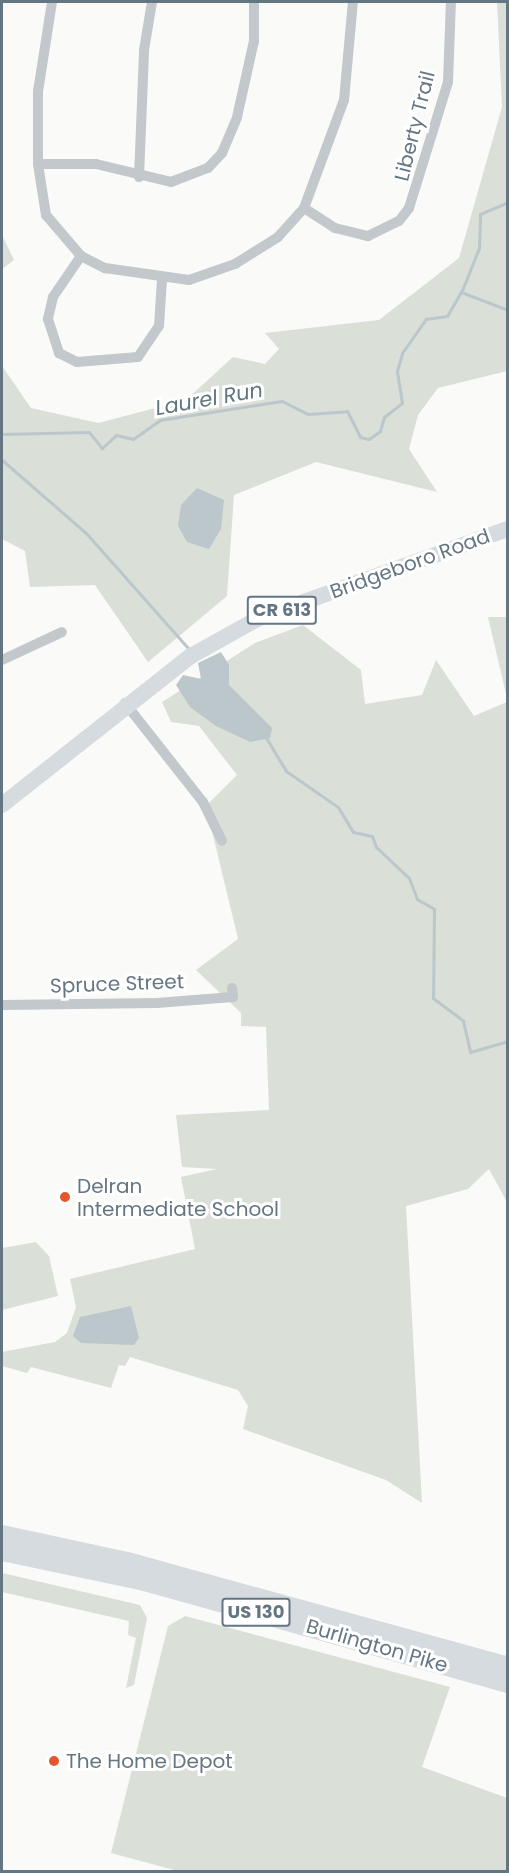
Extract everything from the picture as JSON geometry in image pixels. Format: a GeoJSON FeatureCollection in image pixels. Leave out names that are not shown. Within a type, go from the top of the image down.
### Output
{"type":"FeatureCollection","features":[{"type":"Feature","properties":{"kind":"highway","name":"Burlington Pike"},"geometry":{"type":"LineString","coordinates":[[2,1535],[127,1562],[507,1667]]}},
{"type":"Feature","properties":{"kind":"highway","name":"Burlington Pike"},"geometry":{"type":"LineString","coordinates":[[2,1551],[154,1584],[507,1683]]}},
{"type":"Feature","properties":{"kind":"main road","name":"Bridgeboro Road"},"geometry":{"type":"LineString","coordinates":[[125,703],[191,656],[260,618],[507,530]]}},
{"type":"Feature","properties":{"kind":"main road","name":"CR 613"},"geometry":{"type":"LineString","coordinates":[[2,805],[125,703]]}},
{"type":"Feature","properties":{"kind":"street"},"geometry":{"type":"LineString","coordinates":[[52,2],[38,91],[38,164],[46,215],[81,256],[105,268],[162,280],[189,280],[235,264],[278,237],[304,208],[344,100],[353,2]]}},
{"type":"Feature","properties":{"kind":"street"},"geometry":{"type":"LineString","coordinates":[[139,177],[144,50],[152,2]]}},
{"type":"Feature","properties":{"kind":"street"},"geometry":{"type":"LineString","coordinates":[[38,164],[96,164],[139,177],[190,178],[222,153],[248,74],[254,2]]}},
{"type":"Feature","properties":{"kind":"street","name":"Liberty Trail"},"geometry":{"type":"LineString","coordinates":[[304,208],[335,228],[368,236],[399,221],[409,208],[448,82],[451,2]]}},
{"type":"Feature","properties":{"kind":"street"},"geometry":{"type":"LineString","coordinates":[[81,256],[53,297],[48,319],[59,353],[77,362],[138,357],[159,326],[162,280]]}},
{"type":"Feature","properties":{"kind":"street"},"geometry":{"type":"LineString","coordinates":[[2,660],[62,632]]}},
{"type":"Feature","properties":{"kind":"street"},"geometry":{"type":"LineString","coordinates":[[125,703],[203,802],[222,841]]}},
{"type":"Feature","properties":{"kind":"street","name":"Spruce Street"},"geometry":{"type":"LineString","coordinates":[[2,1005],[232,993]]}},
{"type":"Feature","properties":{"kind":"shaded area"},"geometry":{"type":"Polygon","coordinates":[[[497,2],[507,2],[507,371],[438,388],[418,415],[409,449],[437,492],[316,462],[234,495],[227,596],[148,662],[95,585],[30,587],[25,551],[2,539],[2,366],[31,408],[98,423],[186,400],[233,357],[265,364],[279,349],[265,333],[379,320],[459,258],[502,107],[497,2]]]}},
{"type":"Feature","properties":{"kind":"shaded area"},"geometry":{"type":"Polygon","coordinates":[[[2,235],[14,260],[2,269],[2,235]]]}},
{"type":"Feature","properties":{"kind":"shaded area"},"geometry":{"type":"Polygon","coordinates":[[[197,488],[224,500],[221,529],[209,549],[187,542],[178,526],[181,505],[197,488]]]}},
{"type":"Feature","properties":{"kind":"shaded area"},"geometry":{"type":"Polygon","coordinates":[[[488,617],[507,617],[507,698],[488,617]]]}},
{"type":"Feature","properties":{"kind":"shaded area"},"geometry":{"type":"Polygon","coordinates":[[[303,625],[361,670],[365,704],[422,695],[436,660],[474,716],[507,702],[507,1202],[489,1169],[468,1189],[406,1206],[422,1503],[386,1480],[243,1429],[248,1406],[238,1390],[130,1357],[125,1366],[119,1365],[111,1388],[31,1367],[27,1373],[2,1366],[2,1352],[55,1342],[67,1333],[76,1307],[70,1279],[195,1249],[181,1177],[217,1169],[182,1167],[176,1115],[269,1110],[266,1027],[241,1026],[241,1013],[196,970],[238,939],[206,806],[237,775],[199,726],[171,722],[162,702],[255,643],[303,625]]]}},
{"type":"Feature","properties":{"kind":"shaded area"},"geometry":{"type":"Polygon","coordinates":[[[221,652],[229,665],[229,685],[272,728],[270,738],[250,742],[216,726],[190,707],[176,685],[183,675],[201,679],[198,663],[221,652]]]}},
{"type":"Feature","properties":{"kind":"shaded area"},"geometry":{"type":"Polygon","coordinates":[[[36,1242],[49,1256],[58,1296],[2,1310],[2,1248],[36,1242]]]}},
{"type":"Feature","properties":{"kind":"shaded area"},"geometry":{"type":"Polygon","coordinates":[[[131,1306],[139,1338],[134,1345],[81,1343],[73,1336],[80,1317],[131,1306]]]}},
{"type":"Feature","properties":{"kind":"shaded area"},"geometry":{"type":"Polygon","coordinates":[[[2,1573],[140,1605],[147,1618],[134,1685],[126,1688],[136,1638],[128,1635],[129,1621],[2,1592],[2,1573]]]}},
{"type":"Feature","properties":{"kind":"shaded area"},"geometry":{"type":"Polygon","coordinates":[[[185,1616],[450,1687],[422,1767],[507,1798],[507,1871],[178,1871],[111,1853],[168,1626],[185,1616]]]}},
{"type":"Feature","properties":{"kind":"waterway","name":"Laurel Run"},"geometry":{"type":"LineString","coordinates":[[2,434],[89,432],[102,448],[116,435],[133,439],[160,420],[282,401],[308,414],[347,411],[360,437],[369,439],[380,431],[384,417],[402,403],[397,371],[402,353],[426,319],[447,316],[463,288],[479,248],[480,214],[508,202]]}},
{"type":"Feature","properties":{"kind":"waterway"},"geometry":{"type":"LineString","coordinates":[[461,292],[508,310]]}},
{"type":"Feature","properties":{"kind":"waterway"},"geometry":{"type":"LineString","coordinates":[[2,460],[86,533],[188,648]]}},
{"type":"Feature","properties":{"kind":"waterway"},"geometry":{"type":"LineString","coordinates":[[265,736],[286,771],[338,807],[353,832],[372,836],[376,847],[409,878],[417,899],[434,909],[433,998],[463,1021],[470,1052],[508,1041]]}},
{"type":"Feature","properties":{"kind":"place","name":"Delran Intermediate School"},"geometry":{"type":"Point","coordinates":[65,1197]}},
{"type":"Feature","properties":{"kind":"place","name":"The Home Depot"},"geometry":{"type":"Point","coordinates":[54,1761]}}]}
